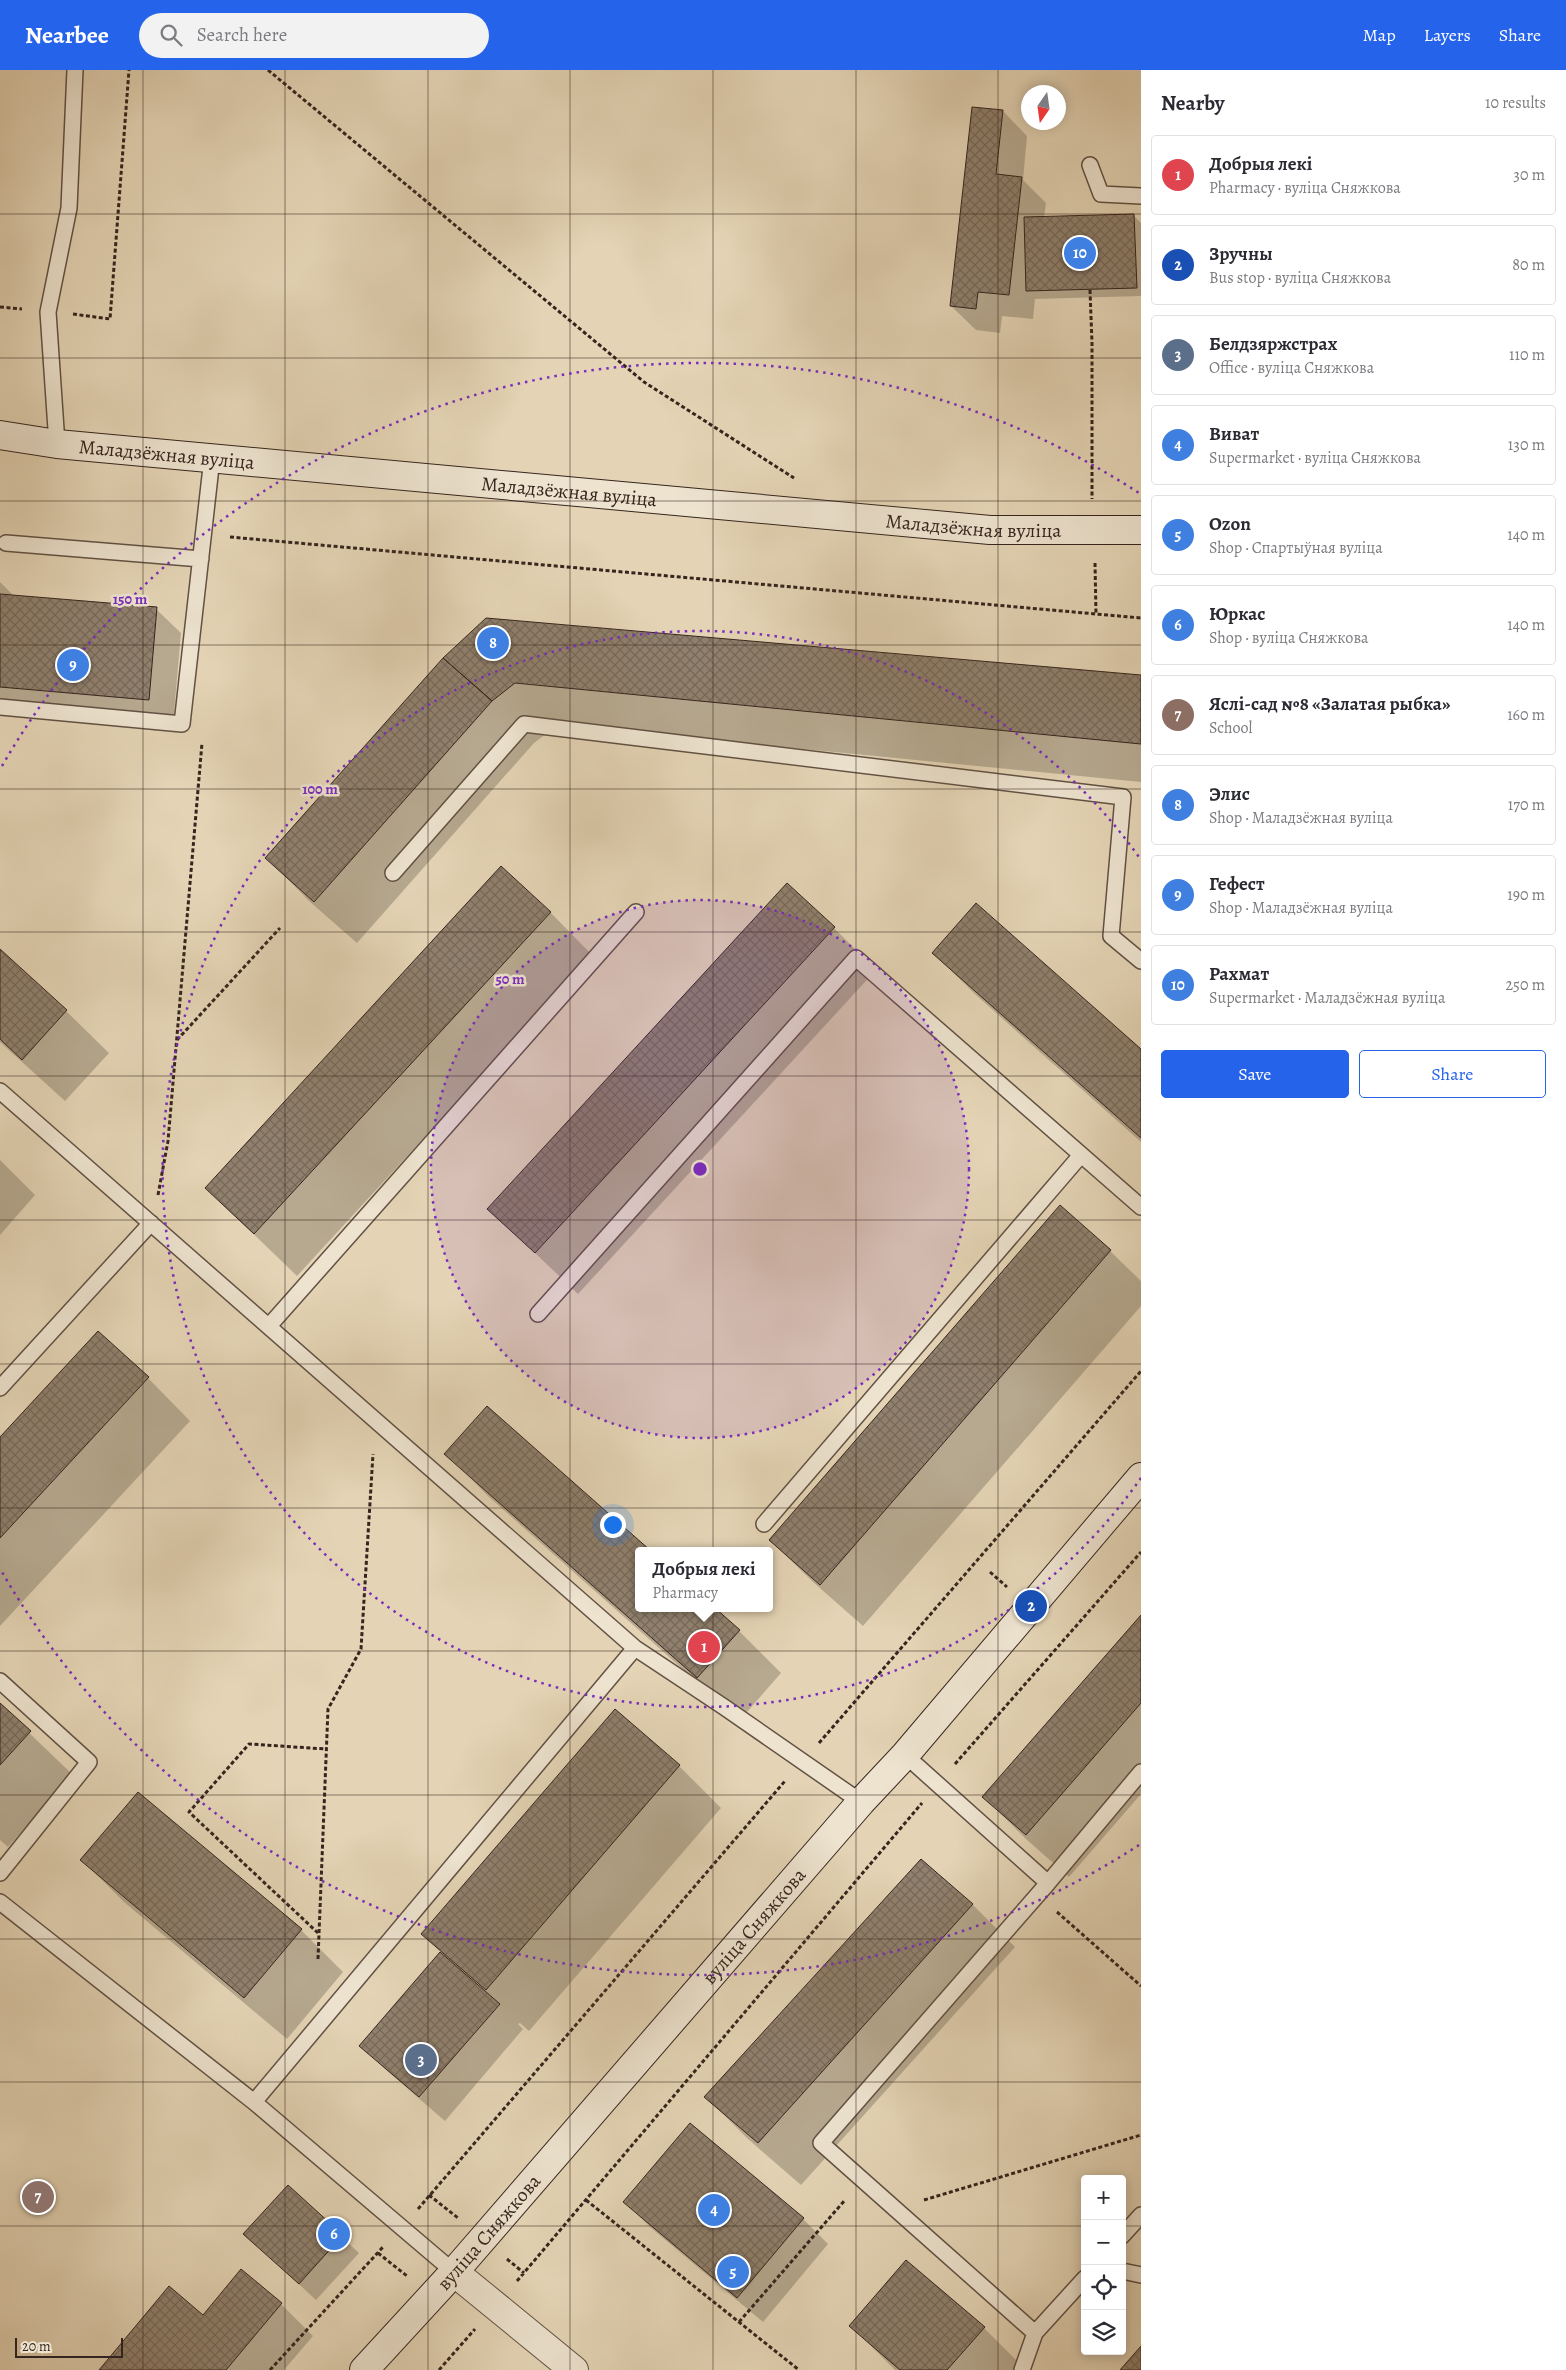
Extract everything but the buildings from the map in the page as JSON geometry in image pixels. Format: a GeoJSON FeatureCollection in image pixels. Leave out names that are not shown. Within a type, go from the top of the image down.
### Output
{"type":"FeatureCollection","features":[{"type":"Feature","properties":{"kind":"street","name":"Маладзёжная вуліца"},"geometry":{"type":"LineString","coordinates":[[0,435],[57,444],[990,530],[1141,530]]}},
{"type":"Feature","properties":{"kind":"street","name":"вуліца Сняжкова"},"geometry":{"type":"LineString","coordinates":[[364,2370],[454,2272],[861,1802],[905,1755],[1141,1477]]}},
{"type":"Feature","properties":{"kind":"street"},"geometry":{"type":"LineString","coordinates":[[454,2272],[574,2370]]}},
{"type":"Feature","properties":{"kind":"lane"},"geometry":{"type":"LineString","coordinates":[[57,444],[48,312],[69,208],[76,70]]}},
{"type":"Feature","properties":{"kind":"lane"},"geometry":{"type":"LineString","coordinates":[[1090,165],[1101,194],[1141,196]]}},
{"type":"Feature","properties":{"kind":"lane"},"geometry":{"type":"LineString","coordinates":[[0,707],[182,724],[212,458]]}},
{"type":"Feature","properties":{"kind":"lane"},"geometry":{"type":"LineString","coordinates":[[6,543],[201,559]]}},
{"type":"Feature","properties":{"kind":"lane"},"geometry":{"type":"LineString","coordinates":[[393,873],[524,724],[533,725],[1123,797],[1111,936],[1141,961]]}},
{"type":"Feature","properties":{"kind":"lane"},"geometry":{"type":"LineString","coordinates":[[269,1326],[636,912]]}},
{"type":"Feature","properties":{"kind":"lane"},"geometry":{"type":"LineString","coordinates":[[538,1314],[856,958],[1141,1208]]}},
{"type":"Feature","properties":{"kind":"lane"},"geometry":{"type":"LineString","coordinates":[[0,1091],[635,1648],[861,1802]]}},
{"type":"Feature","properties":{"kind":"lane"},"geometry":{"type":"LineString","coordinates":[[764,1524],[1081,1155]]}},
{"type":"Feature","properties":{"kind":"lane"},"geometry":{"type":"LineString","coordinates":[[0,1388],[151,1223]]}},
{"type":"Feature","properties":{"kind":"lane"},"geometry":{"type":"LineString","coordinates":[[254,2102],[635,1648]]}},
{"type":"Feature","properties":{"kind":"lane"},"geometry":{"type":"LineString","coordinates":[[0,1681],[90,1762],[0,1873]]}},
{"type":"Feature","properties":{"kind":"lane"},"geometry":{"type":"LineString","coordinates":[[905,1755],[1048,1883]]}},
{"type":"Feature","properties":{"kind":"lane"},"geometry":{"type":"LineString","coordinates":[[1035,2333],[821,2143],[1048,1883],[1141,1772]]}},
{"type":"Feature","properties":{"kind":"lane"},"geometry":{"type":"LineString","coordinates":[[0,1902],[254,2102],[454,2272]]}},
{"type":"Feature","properties":{"kind":"lane"},"geometry":{"type":"LineString","coordinates":[[1126,2232],[1141,2216]]}},
{"type":"Feature","properties":{"kind":"lane"},"geometry":{"type":"LineString","coordinates":[[1126,2272],[1141,2275]]}},
{"type":"Feature","properties":{"kind":"lane"},"geometry":{"type":"LineString","coordinates":[[1022,2370],[1035,2333],[1081,2282]]}},
{"type":"Feature","properties":{"kind":"path"},"geometry":{"type":"LineString","coordinates":[[110,319],[129,70]]}},
{"type":"Feature","properties":{"kind":"path"},"geometry":{"type":"LineString","coordinates":[[268,70],[644,382],[801,483]]}},
{"type":"Feature","properties":{"kind":"path"},"geometry":{"type":"LineString","coordinates":[[1090,290],[1092,502],[1096,614]]}},
{"type":"Feature","properties":{"kind":"path"},"geometry":{"type":"LineString","coordinates":[[239,538],[1141,618]]}},
{"type":"Feature","properties":{"kind":"path"},"geometry":{"type":"LineString","coordinates":[[151,1223],[168,1141],[202,742],[182,724]]}},
{"type":"Feature","properties":{"kind":"path"},"geometry":{"type":"LineString","coordinates":[[177,1041],[280,928]]}},
{"type":"Feature","properties":{"kind":"path"},"geometry":{"type":"LineString","coordinates":[[270,2370],[401,2227],[1141,1371]]}},
{"type":"Feature","properties":{"kind":"path"},"geometry":{"type":"LineString","coordinates":[[318,1959],[328,1709],[361,1649],[375,1420]]}},
{"type":"Feature","properties":{"kind":"path"},"geometry":{"type":"LineString","coordinates":[[439,2370],[496,2306],[938,1784],[1141,1552]]}},
{"type":"Feature","properties":{"kind":"path"},"geometry":{"type":"LineString","coordinates":[[319,1933],[189,1812],[249,1744],[326,1749]]}},
{"type":"Feature","properties":{"kind":"path"},"geometry":{"type":"LineString","coordinates":[[1038,1894],[1141,1986]]}},
{"type":"Feature","properties":{"kind":"path"},"geometry":{"type":"LineString","coordinates":[[895,2209],[1141,2135]]}},
{"type":"Feature","properties":{"kind":"path"},"geometry":{"type":"LineString","coordinates":[[738,2322],[862,2180]]}},
{"type":"Feature","properties":{"kind":"path"},"geometry":{"type":"LineString","coordinates":[[586,2200],[799,2370]]}},
{"type":"Feature","properties":{"kind":"place","name":"Рахмат"},"geometry":{"type":"Point","coordinates":[1080,253]}},
{"type":"Feature","properties":{"kind":"place","name":"Элис"},"geometry":{"type":"Point","coordinates":[493,643]}},
{"type":"Feature","properties":{"kind":"place","name":"Гефест"},"geometry":{"type":"Point","coordinates":[73,665]}},
{"type":"Feature","properties":{"kind":"place","name":"Зручны"},"geometry":{"type":"Point","coordinates":[1031,1606]}},
{"type":"Feature","properties":{"kind":"place","name":"Добрыя лекі"},"geometry":{"type":"Point","coordinates":[704,1647]}},
{"type":"Feature","properties":{"kind":"place","name":"Белдзяржстрах"},"geometry":{"type":"Point","coordinates":[421,2060]}},
{"type":"Feature","properties":{"kind":"place","name":"Яслі-сад №8 «Залатая рыбка»"},"geometry":{"type":"Point","coordinates":[38,2197]}},
{"type":"Feature","properties":{"kind":"place","name":"Виват"},"geometry":{"type":"Point","coordinates":[714,2210]}},
{"type":"Feature","properties":{"kind":"place","name":"Юркас"},"geometry":{"type":"Point","coordinates":[334,2234]}},
{"type":"Feature","properties":{"kind":"place","name":"Ozon"},"geometry":{"type":"Point","coordinates":[733,2272]}}]}
